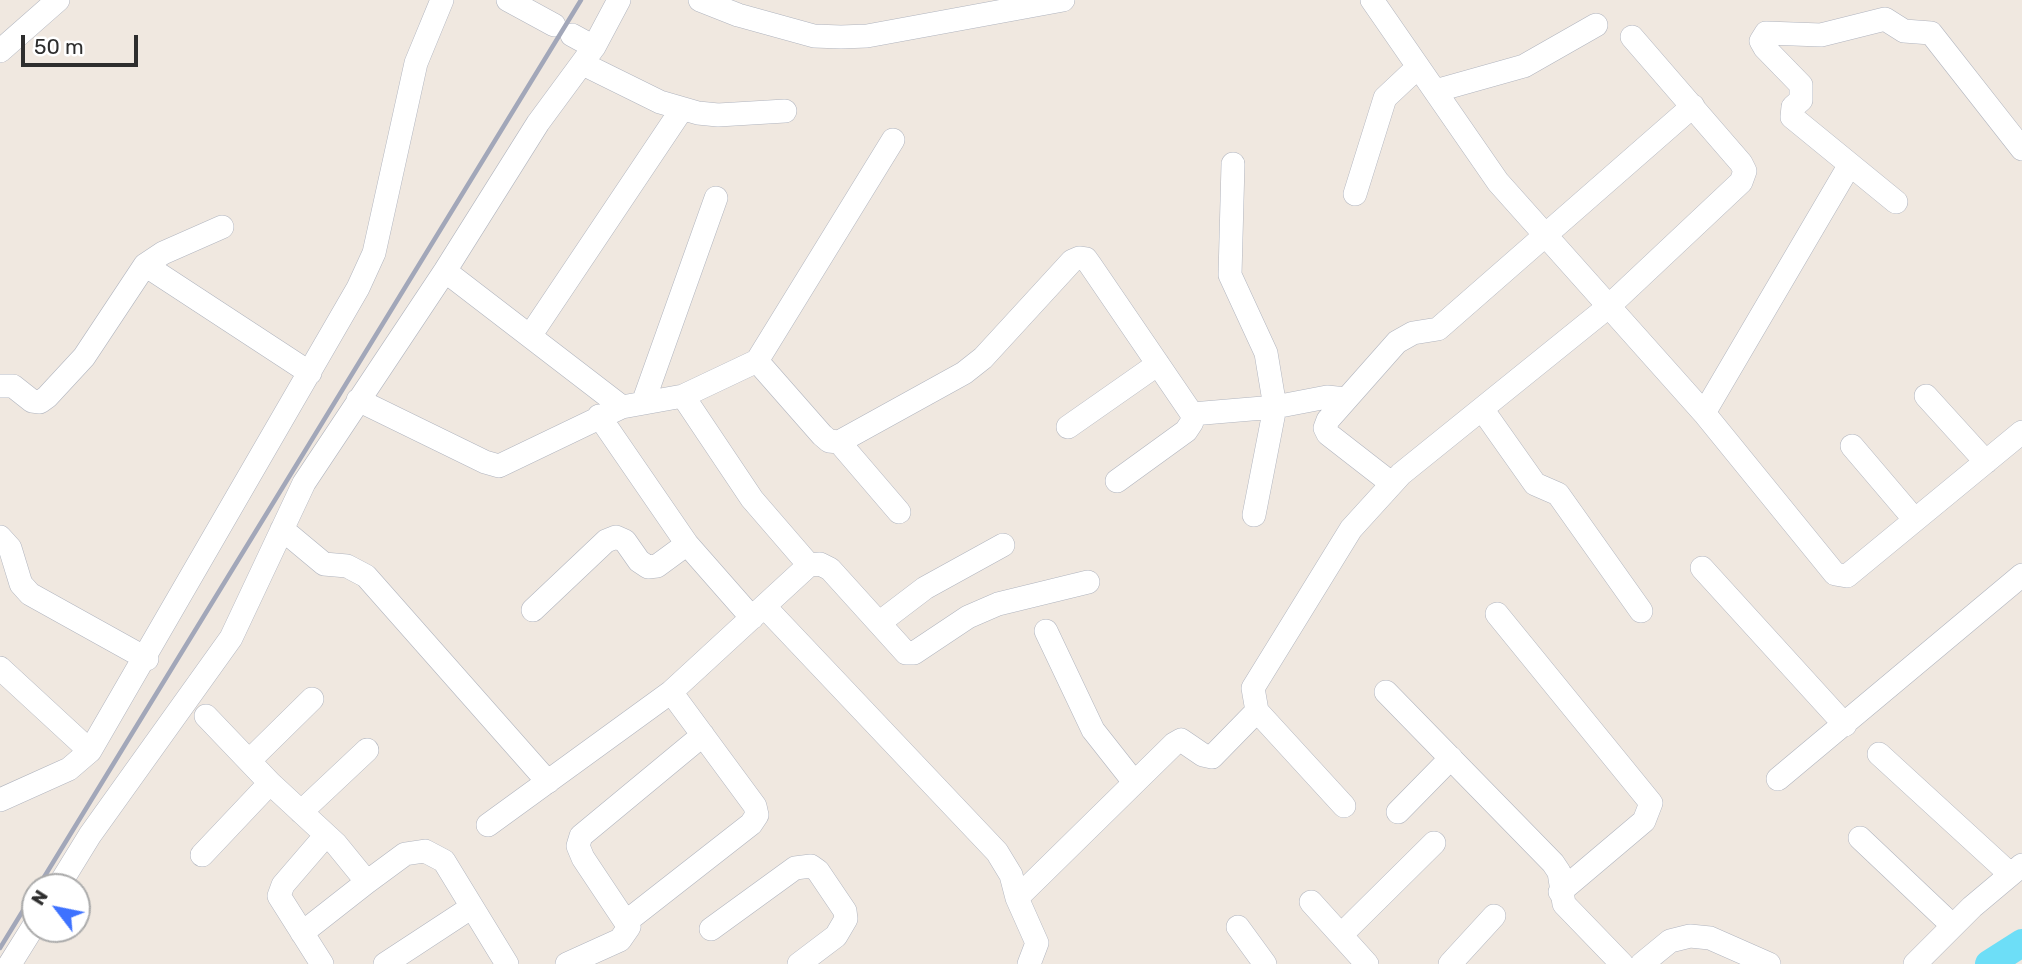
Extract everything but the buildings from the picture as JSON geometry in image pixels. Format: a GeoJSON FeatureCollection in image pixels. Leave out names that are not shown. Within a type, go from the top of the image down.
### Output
{"type":"FeatureCollection","features":[{"type":"Feature","properties":{"kind":"street"},"geometry":{"type":"LineString","coordinates":[[2,44],[58,0]]}},
{"type":"Feature","properties":{"kind":"street"},"geometry":{"type":"LineString","coordinates":[[0,800],[69,769],[90,751],[147,659],[358,288],[374,253],[416,63],[430,22],[442,0]]}},
{"type":"Feature","properties":{"kind":"street"},"geometry":{"type":"LineString","coordinates":[[508,0],[563,30],[589,56],[660,102],[718,115],[785,111]]}},
{"type":"Feature","properties":{"kind":"street"},"geometry":{"type":"LineString","coordinates":[[67,873],[90,835],[231,638],[304,483],[445,271],[538,123],[589,56],[619,0]]}},
{"type":"Feature","properties":{"kind":"street"},"geometry":{"type":"LineString","coordinates":[[700,0],[738,15],[814,36],[841,37],[867,36],[1063,0]]}},
{"type":"Feature","properties":{"kind":"street"},"geometry":{"type":"LineString","coordinates":[[1372,0],[1480,158],[1545,236],[1704,413],[1840,578],[1847,576],[2022,432]]}},
{"type":"Feature","properties":{"kind":"street"},"geometry":{"type":"LineString","coordinates":[[1896,202],[1792,117],[1793,107],[1801,100],[1801,85],[1765,48],[1761,41],[1766,33],[1821,35],[1885,19],[1905,31],[1931,33],[2022,149]]}},
{"type":"Feature","properties":{"kind":"street"},"geometry":{"type":"LineString","coordinates":[[1435,91],[1524,66],[1596,25]]}},
{"type":"Feature","properties":{"kind":"street"},"geometry":{"type":"LineString","coordinates":[[1344,806],[1257,712],[1252,688],[1351,529],[1391,483],[1608,307],[1741,182],[1745,171],[1741,163],[1632,37]]}},
{"type":"Feature","properties":{"kind":"street"},"geometry":{"type":"LineString","coordinates":[[1355,194],[1385,98],[1418,66]]}},
{"type":"Feature","properties":{"kind":"street"},"geometry":{"type":"LineString","coordinates":[[1391,483],[1328,434],[1325,428],[1328,420],[1397,342],[1413,333],[1438,329],[1693,106]]}},
{"type":"Feature","properties":{"kind":"street"},"geometry":{"type":"LineString","coordinates":[[530,336],[682,109]]}},
{"type":"Feature","properties":{"kind":"street"},"geometry":{"type":"LineString","coordinates":[[358,400],[485,462],[499,466],[516,461],[599,416],[633,405],[683,396],[757,361],[893,140]]}},
{"type":"Feature","properties":{"kind":"street"},"geometry":{"type":"LineString","coordinates":[[1233,164],[1230,275],[1266,352],[1275,407],[1254,515]]}},
{"type":"Feature","properties":{"kind":"street"},"geometry":{"type":"LineString","coordinates":[[1704,413],[1849,166]]}},
{"type":"Feature","properties":{"kind":"street"},"geometry":{"type":"LineString","coordinates":[[633,405],[716,198]]}},
{"type":"Feature","properties":{"kind":"street"},"geometry":{"type":"LineString","coordinates":[[0,386],[13,386],[32,401],[40,402],[47,397],[84,356],[145,265],[163,253],[222,227]]}},
{"type":"Feature","properties":{"kind":"street"},"geometry":{"type":"LineString","coordinates":[[757,361],[822,435],[829,441],[839,442],[973,365],[1072,261],[1086,259],[1192,414],[1192,422],[1186,431],[1117,481]]}},
{"type":"Feature","properties":{"kind":"street"},"geometry":{"type":"LineString","coordinates":[[145,265],[310,373]]}},
{"type":"Feature","properties":{"kind":"street"},"geometry":{"type":"LineString","coordinates":[[445,271],[530,336],[633,405]]}},
{"type":"Feature","properties":{"kind":"street"},"geometry":{"type":"LineString","coordinates":[[1068,426],[1158,364]]}},
{"type":"Feature","properties":{"kind":"street"},"geometry":{"type":"LineString","coordinates":[[683,396],[752,499],[809,565]]}},
{"type":"Feature","properties":{"kind":"street"},"geometry":{"type":"LineString","coordinates":[[1926,396],[1986,462]]}},
{"type":"Feature","properties":{"kind":"street"},"geometry":{"type":"LineString","coordinates":[[1192,414],[1275,407],[1327,397],[1346,399]]}},
{"type":"Feature","properties":{"kind":"street"},"geometry":{"type":"LineString","coordinates":[[1482,409],[1535,484],[1558,494],[1641,611]]}},
{"type":"Feature","properties":{"kind":"street"},"geometry":{"type":"LineString","coordinates":[[599,416],[687,544],[759,612],[998,852],[1006,863],[1017,898],[1037,943],[1029,964]]}},
{"type":"Feature","properties":{"kind":"street"},"geometry":{"type":"LineString","coordinates":[[839,442],[899,512]]}},
{"type":"Feature","properties":{"kind":"street"},"geometry":{"type":"LineString","coordinates":[[1852,446],[1915,520]]}},
{"type":"Feature","properties":{"kind":"street"},"geometry":{"type":"LineString","coordinates":[[282,528],[324,564],[346,566],[366,576],[548,782]]}},
{"type":"Feature","properties":{"kind":"street"},"geometry":{"type":"LineString","coordinates":[[0,537],[10,548],[22,584],[30,594],[147,659]]}},
{"type":"Feature","properties":{"kind":"street"},"geometry":{"type":"LineString","coordinates":[[533,610],[606,541],[616,537],[625,541],[639,561],[648,567],[657,566],[687,544]]}},
{"type":"Feature","properties":{"kind":"street"},"geometry":{"type":"LineString","coordinates":[[879,623],[925,588],[1003,545]]}},
{"type":"Feature","properties":{"kind":"street"},"geometry":{"type":"LineString","coordinates":[[488,825],[671,692],[809,565],[820,564],[830,569],[902,651],[914,653],[984,609],[1088,582]]}},
{"type":"Feature","properties":{"kind":"street"},"geometry":{"type":"LineString","coordinates":[[1702,568],[1844,725]]}},
{"type":"Feature","properties":{"kind":"street"},"geometry":{"type":"LineString","coordinates":[[1778,779],[2022,575]]}},
{"type":"Feature","properties":{"kind":"street"},"geometry":{"type":"LineString","coordinates":[[1497,614],[1651,803],[1644,821],[1560,892]]}},
{"type":"Feature","properties":{"kind":"street"},"geometry":{"type":"LineString","coordinates":[[1046,631],[1093,730],[1134,782]]}},
{"type":"Feature","properties":{"kind":"street"},"geometry":{"type":"LineString","coordinates":[[0,668],[90,751]]}},
{"type":"Feature","properties":{"kind":"street"},"geometry":{"type":"LineString","coordinates":[[627,921],[751,824],[757,816],[755,806],[671,692]]}},
{"type":"Feature","properties":{"kind":"street"},"geometry":{"type":"LineString","coordinates":[[1387,692],[1553,863],[1559,872],[1564,904],[1622,964]]}},
{"type":"Feature","properties":{"kind":"street"},"geometry":{"type":"LineString","coordinates":[[249,761],[312,699]]}},
{"type":"Feature","properties":{"kind":"street"},"geometry":{"type":"LineString","coordinates":[[1017,898],[1134,782],[1181,740],[1203,755],[1212,757],[1257,712]]}},
{"type":"Feature","properties":{"kind":"street"},"geometry":{"type":"LineString","coordinates":[[206,716],[270,783],[326,835],[367,882]]}},
{"type":"Feature","properties":{"kind":"street"},"geometry":{"type":"LineString","coordinates":[[567,964],[620,940],[629,927],[583,858],[578,846],[581,836],[703,736]]}},
{"type":"Feature","properties":{"kind":"street"},"geometry":{"type":"LineString","coordinates":[[301,812],[367,750]]}},
{"type":"Feature","properties":{"kind":"street"},"geometry":{"type":"LineString","coordinates":[[1879,754],[2016,870],[1915,964]]}},
{"type":"Feature","properties":{"kind":"street"},"geometry":{"type":"LineString","coordinates":[[1398,812],[1451,758]]}},
{"type":"Feature","properties":{"kind":"street"},"geometry":{"type":"LineString","coordinates":[[202,855],[270,783]]}},
{"type":"Feature","properties":{"kind":"street"},"geometry":{"type":"LineString","coordinates":[[322,964],[279,896],[283,885],[326,835]]}},
{"type":"Feature","properties":{"kind":"street"},"geometry":{"type":"LineString","coordinates":[[1860,838],[1953,926]]}},
{"type":"Feature","properties":{"kind":"street"},"geometry":{"type":"LineString","coordinates":[[1340,935],[1434,843]]}},
{"type":"Feature","properties":{"kind":"street"},"geometry":{"type":"LineString","coordinates":[[302,933],[405,854],[425,851],[444,861],[507,964]]}},
{"type":"Feature","properties":{"kind":"street"},"geometry":{"type":"LineString","coordinates":[[711,929],[795,868],[811,866],[818,871],[845,911],[846,919],[836,936],[799,964]]}},
{"type":"Feature","properties":{"kind":"street"},"geometry":{"type":"LineString","coordinates":[[1311,902],[1367,964]]}},
{"type":"Feature","properties":{"kind":"street"},"geometry":{"type":"LineString","coordinates":[[386,964],[472,906]]}},
{"type":"Feature","properties":{"kind":"street"},"geometry":{"type":"LineString","coordinates":[[1450,964],[1494,916]]}},
{"type":"Feature","properties":{"kind":"street"},"geometry":{"type":"LineString","coordinates":[[1238,927],[1265,964]]}},
{"type":"Feature","properties":{"kind":"street"},"geometry":{"type":"LineString","coordinates":[[1642,964],[1670,941],[1690,936],[1710,938],[1769,964]]}},
{"type":"Feature","properties":{"kind":"street"},"geometry":{"type":"LineString","coordinates":[[10,964],[23,943]]}},
{"type":"Feature","properties":{"kind":"waterway"},"geometry":{"type":"LineString","coordinates":[[1989,964],[2022,943]]}},
{"type":"Feature","properties":{"kind":"railway"},"geometry":{"type":"LineString","coordinates":[[47,873],[581,0]]}},
{"type":"Feature","properties":{"kind":"railway"},"geometry":{"type":"LineString","coordinates":[[0,948],[21,914]]}}]}
